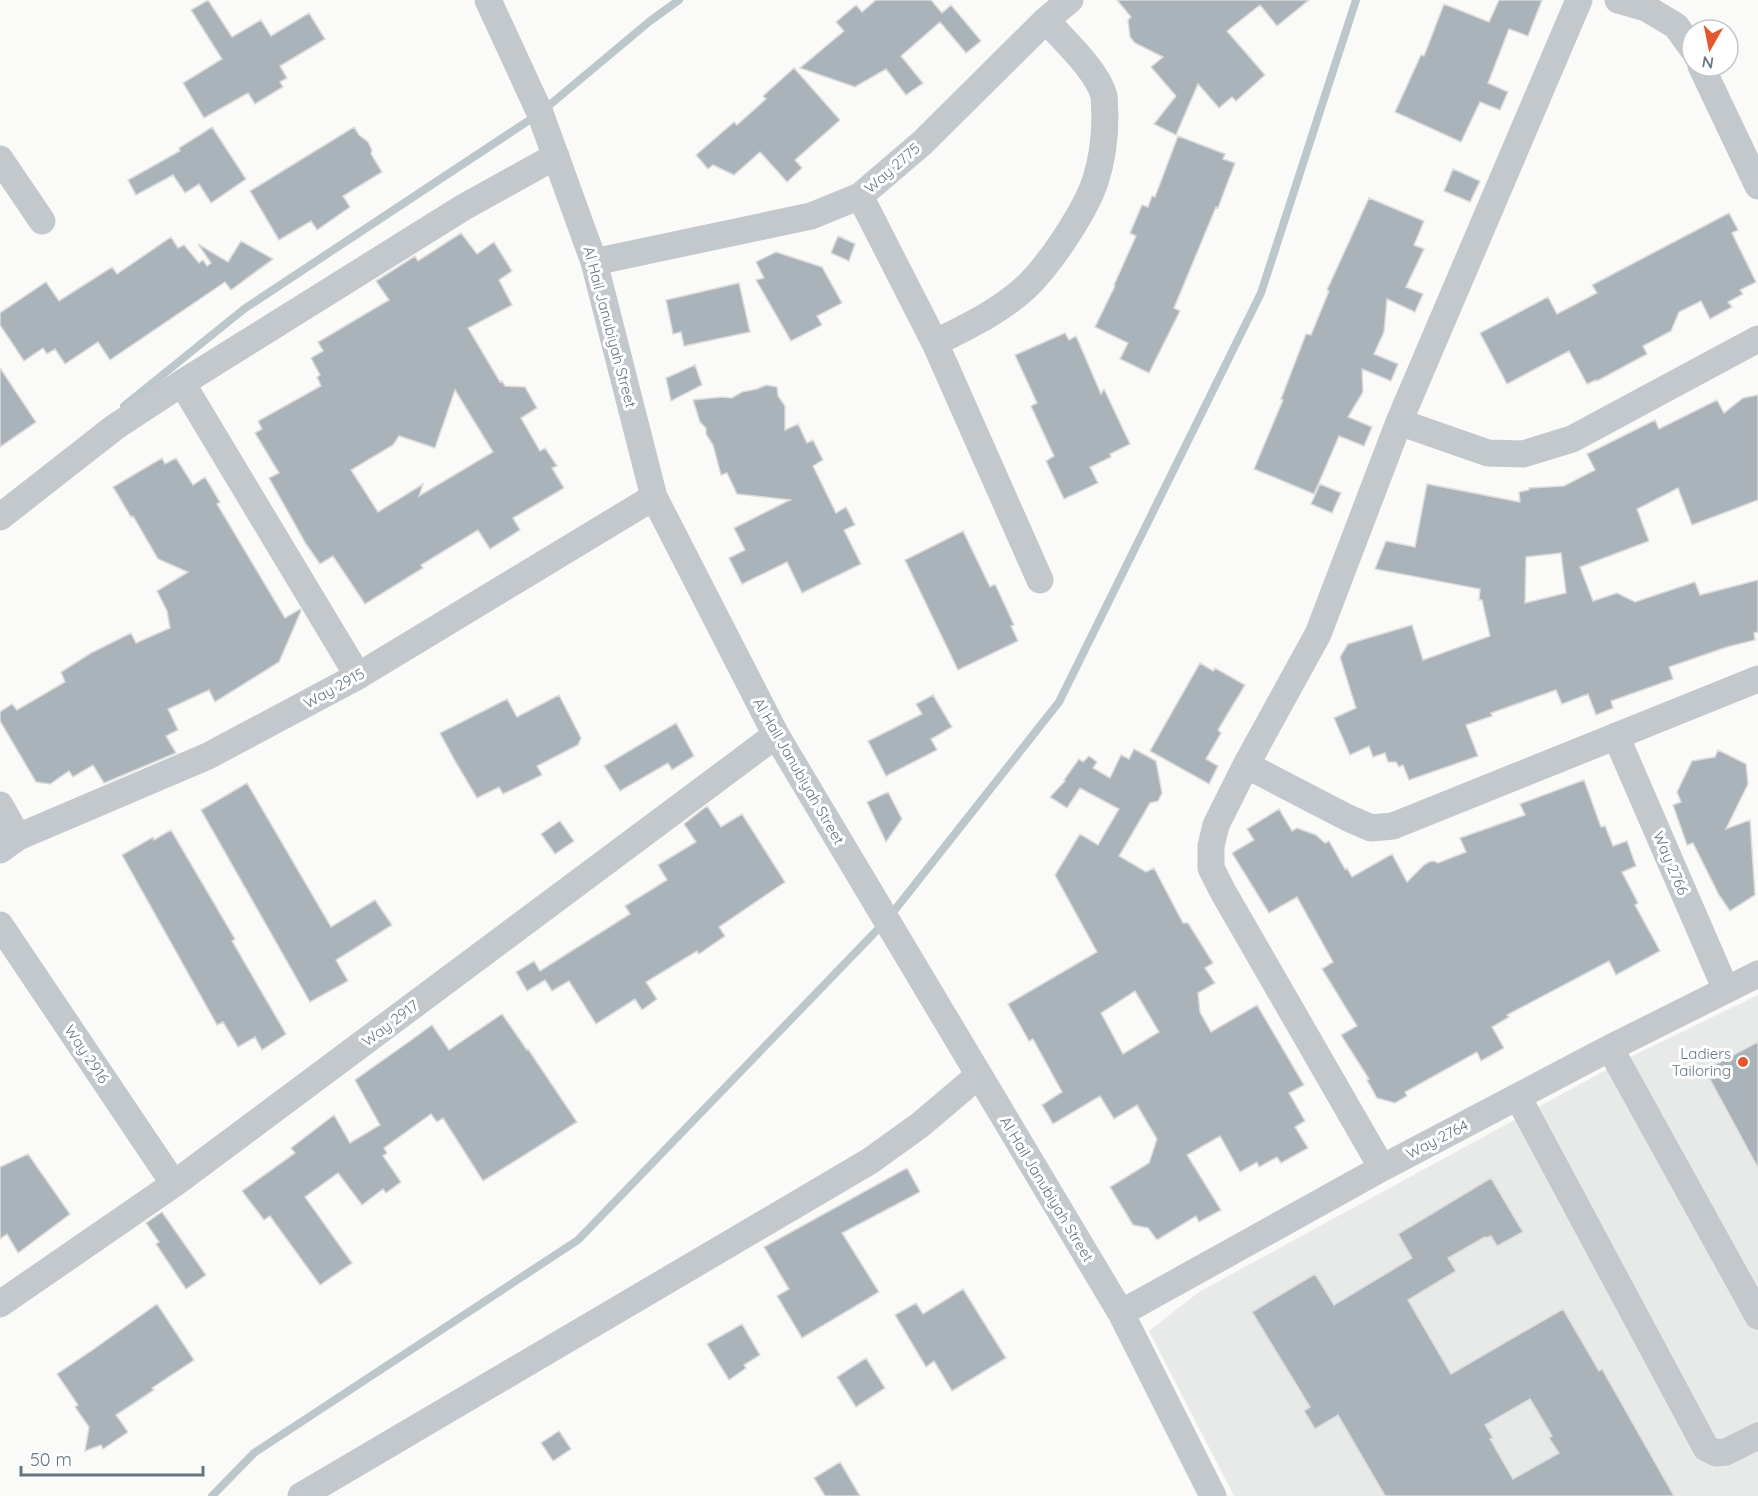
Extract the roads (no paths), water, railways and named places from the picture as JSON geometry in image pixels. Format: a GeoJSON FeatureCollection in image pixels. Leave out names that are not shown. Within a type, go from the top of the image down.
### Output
{"type":"FeatureCollection","features":[{"type":"Feature","properties":{"kind":"street","name":"Al Hail Janubiyah Street"},"geometry":{"type":"LineString","coordinates":[[488,0],[540,113],[594,262],[654,497],[776,735],[1121,1313],[1213,1496]]}},
{"type":"Feature","properties":{"kind":"street","name":"Way 2775"},"geometry":{"type":"LineString","coordinates":[[594,262],[811,216],[860,196],[922,143],[1046,20],[1070,0]]}},
{"type":"Feature","properties":{"kind":"street"},"geometry":{"type":"LineString","coordinates":[[1382,1168],[1222,890],[1212,868],[1211,846],[1216,825],[1246,765],[1318,634],[1399,422],[1579,0]]}},
{"type":"Feature","properties":{"kind":"street"},"geometry":{"type":"LineString","coordinates":[[1618,0],[1646,8],[1676,26],[1680,32]]}},
{"type":"Feature","properties":{"kind":"street"},"geometry":{"type":"LineString","coordinates":[[935,343],[982,318],[1026,288],[1078,217],[1095,182],[1105,135],[1104,97],[1091,70],[1046,20]]}},
{"type":"Feature","properties":{"kind":"street"},"geometry":{"type":"LineString","coordinates":[[1707,78],[1758,186]]}},
{"type":"Feature","properties":{"kind":"street"},"geometry":{"type":"LineString","coordinates":[[0,517],[115,427],[182,383],[464,207],[556,156]]}},
{"type":"Feature","properties":{"kind":"street"},"geometry":{"type":"LineString","coordinates":[[0,159],[42,221]]}},
{"type":"Feature","properties":{"kind":"street"},"geometry":{"type":"LineString","coordinates":[[860,196],[935,343],[1040,580]]}},
{"type":"Feature","properties":{"kind":"street"},"geometry":{"type":"LineString","coordinates":[[1399,422],[1488,453],[1523,454],[1572,439],[1758,339]]}},
{"type":"Feature","properties":{"kind":"street"},"geometry":{"type":"LineString","coordinates":[[182,383],[358,676]]}},
{"type":"Feature","properties":{"kind":"street","name":"Way 2915"},"geometry":{"type":"LineString","coordinates":[[9,844],[208,756],[358,676],[654,497]]}},
{"type":"Feature","properties":{"kind":"street"},"geometry":{"type":"LineString","coordinates":[[1246,765],[1371,828],[1393,826],[1758,679]]}},
{"type":"Feature","properties":{"kind":"street","name":"Way 2917"},"geometry":{"type":"LineString","coordinates":[[0,1304],[174,1184],[776,735]]}},
{"type":"Feature","properties":{"kind":"street","name":"Way 2766"},"geometry":{"type":"LineString","coordinates":[[1616,736],[1726,990]]}},
{"type":"Feature","properties":{"kind":"street"},"geometry":{"type":"LineString","coordinates":[[0,805],[9,844]]}},
{"type":"Feature","properties":{"kind":"street","name":"Way 2916"},"geometry":{"type":"LineString","coordinates":[[0,925],[174,1184]]}},
{"type":"Feature","properties":{"kind":"street","name":"Way 2764"},"geometry":{"type":"LineString","coordinates":[[1121,1313],[1382,1168],[1610,1048],[1758,974]]}},
{"type":"Feature","properties":{"kind":"street"},"geometry":{"type":"LineString","coordinates":[[1610,1048],[1758,1316]]}},
{"type":"Feature","properties":{"kind":"street"},"geometry":{"type":"LineString","coordinates":[[301,1496],[870,1161],[920,1125],[979,1075]]}},
{"type":"Feature","properties":{"kind":"street"},"geometry":{"type":"LineString","coordinates":[[1518,1097],[1706,1448],[1716,1453],[1726,1452],[1758,1436]]}},
{"type":"Feature","properties":{"kind":"waterway"},"geometry":{"type":"LineString","coordinates":[[124,406],[244,309],[540,113],[650,21],[679,0]]}},
{"type":"Feature","properties":{"kind":"waterway"},"geometry":{"type":"LineString","coordinates":[[890,916],[1059,702],[1261,293],[1356,0]]}},
{"type":"Feature","properties":{"kind":"waterway"},"geometry":{"type":"LineString","coordinates":[[212,1496],[254,1453],[578,1240],[882,925]]}},
{"type":"Feature","properties":{"kind":"place","name":"Ladiers Tailoring"},"geometry":{"type":"Point","coordinates":[1743,1062]}}]}
